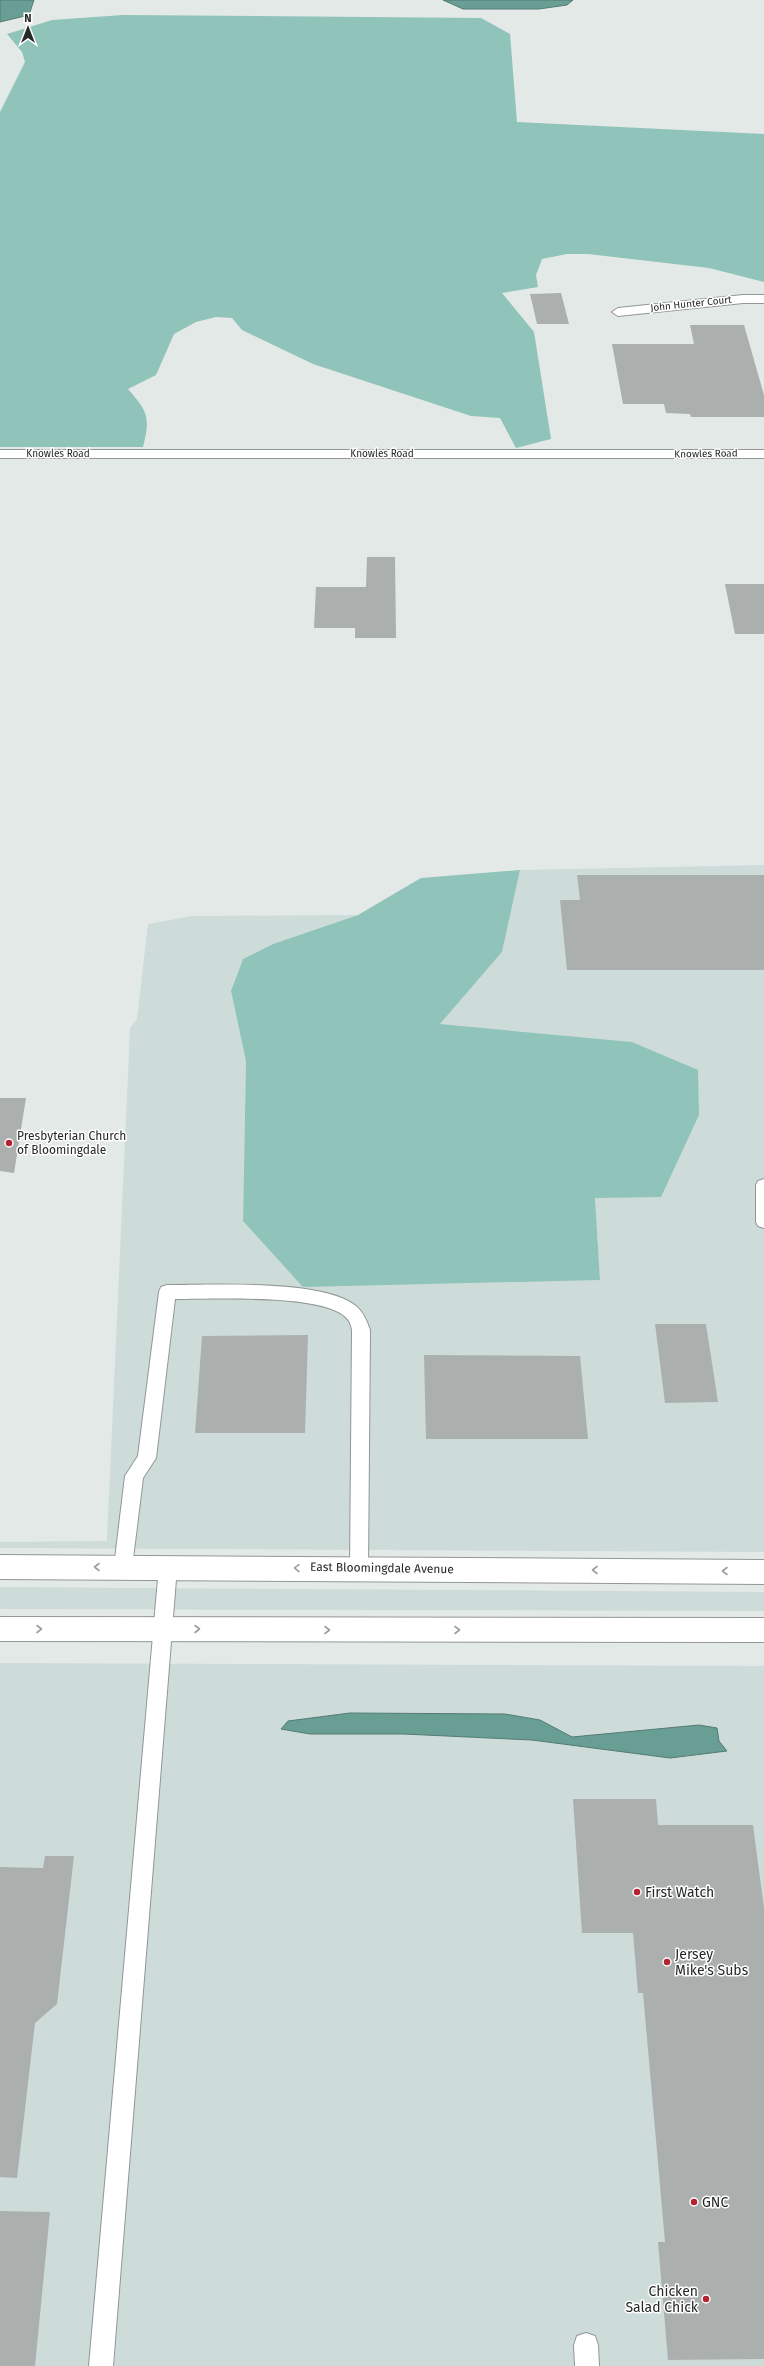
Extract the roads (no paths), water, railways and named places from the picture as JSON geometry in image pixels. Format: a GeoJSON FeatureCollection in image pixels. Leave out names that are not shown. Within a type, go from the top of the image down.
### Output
{"type":"FeatureCollection","features":[{"type":"Feature","properties":{"kind":"street","name":"John Hunter Court"},"geometry":{"type":"LineString","coordinates":[[618,312],[743,299],[764,299]]}},
{"type":"Feature","properties":{"kind":"street","name":"Knowles Road"},"geometry":{"type":"LineString","coordinates":[[0,454],[764,454]]}},
{"type":"Feature","properties":{"kind":"street","name":"East Bloomingdale Avenue"},"geometry":{"type":"LineString","coordinates":[[0,1567],[359,1568],[764,1572]]}},
{"type":"Feature","properties":{"kind":"street"},"geometry":{"type":"LineString","coordinates":[[0,1629],[764,1630]]}},
{"type":"Feature","properties":{"kind":"lane"},"geometry":{"type":"LineString","coordinates":[[764,1185],[764,1222]]}},
{"type":"Feature","properties":{"kind":"lane"},"geometry":{"type":"LineString","coordinates":[[123,1567],[134,1476],[147,1458],[167,1292],[288,1294],[330,1302],[346,1308],[359,1320],[362,1330],[359,1568]]}},
{"type":"Feature","properties":{"kind":"lane"},"geometry":{"type":"LineString","coordinates":[[101,2366],[168,1567]]}},
{"type":"Feature","properties":{"kind":"place","name":"Presbyterian Church of Bloomingdale"},"geometry":{"type":"Point","coordinates":[9,1143]}},
{"type":"Feature","properties":{"kind":"place","name":"First Watch"},"geometry":{"type":"Point","coordinates":[637,1892]}},
{"type":"Feature","properties":{"kind":"place","name":"Jersey Mike's Subs"},"geometry":{"type":"Point","coordinates":[667,1962]}},
{"type":"Feature","properties":{"kind":"place","name":"GNC"},"geometry":{"type":"Point","coordinates":[694,2202]}},
{"type":"Feature","properties":{"kind":"place","name":"Chicken Salad Chick"},"geometry":{"type":"Point","coordinates":[706,2299]}}]}
